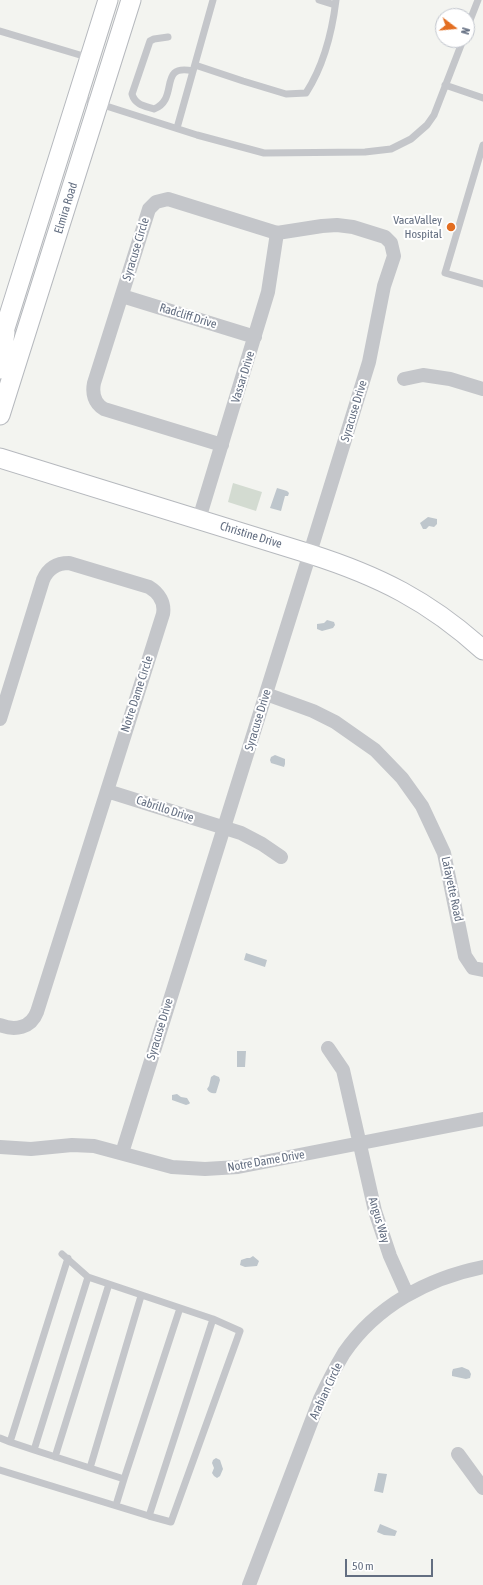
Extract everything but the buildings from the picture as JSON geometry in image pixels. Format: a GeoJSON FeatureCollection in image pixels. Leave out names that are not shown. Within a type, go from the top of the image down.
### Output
{"type":"FeatureCollection","features":[{"type":"Feature","properties":{"kind":"main road","name":"Elmira Road"},"geometry":{"type":"LineString","coordinates":[[0,369],[3,336],[109,0]]}},
{"type":"Feature","properties":{"kind":"main road"},"geometry":{"type":"LineString","coordinates":[[98,104],[92,95],[90,88],[105,41],[109,0]]}},
{"type":"Feature","properties":{"kind":"main road"},"geometry":{"type":"LineString","coordinates":[[114,53],[123,0]]}},
{"type":"Feature","properties":{"kind":"main road","name":"Elmira Road"},"geometry":{"type":"LineString","coordinates":[[0,415],[131,0]]}},
{"type":"Feature","properties":{"kind":"main road","name":"Christine Drive"},"geometry":{"type":"LineString","coordinates":[[0,458],[199,519],[363,572],[402,590],[438,613],[483,650]]}},
{"type":"Feature","properties":{"kind":"street","name":"Syracuse Circle"},"geometry":{"type":"LineString","coordinates":[[222,445],[107,410],[99,406],[93,391],[94,383],[147,211],[152,205],[160,200],[172,200],[277,233],[337,225],[353,227],[385,237],[391,243],[394,256],[384,286]]}},
{"type":"Feature","properties":{"kind":"street","name":"Vassar Drive"},"geometry":{"type":"LineString","coordinates":[[199,519],[268,292],[277,233]]}},
{"type":"Feature","properties":{"kind":"street","name":"Syracuse Drive"},"geometry":{"type":"LineString","coordinates":[[122,1153],[369,362],[384,286]]}},
{"type":"Feature","properties":{"kind":"street","name":"Radcliff Drive"},"geometry":{"type":"LineString","coordinates":[[122,296],[255,337]]}},
{"type":"Feature","properties":{"kind":"street"},"geometry":{"type":"LineString","coordinates":[[404,379],[423,375],[450,379],[483,389]]}},
{"type":"Feature","properties":{"kind":"street","name":"Notre Dame Circle"},"geometry":{"type":"LineString","coordinates":[[0,719],[43,580],[49,570],[58,564],[69,563],[153,589],[162,600],[163,614],[106,790],[36,1015],[31,1022],[24,1027],[12,1029],[0,1025]]}},
{"type":"Feature","properties":{"kind":"street","name":"Lafayette Road"},"geometry":{"type":"LineString","coordinates":[[266,694],[313,711],[335,722],[375,750],[402,778],[422,806],[444,853],[464,956],[473,968],[483,970]]}},
{"type":"Feature","properties":{"kind":"street","name":"Cabrillo Drive"},"geometry":{"type":"LineString","coordinates":[[106,790],[241,833],[262,844],[281,857]]}},
{"type":"Feature","properties":{"kind":"street","name":"Angus Way"},"geometry":{"type":"LineString","coordinates":[[328,1048],[343,1070],[375,1211],[390,1256],[407,1294]]}},
{"type":"Feature","properties":{"kind":"street","name":"Notre Dame Drive"},"geometry":{"type":"LineString","coordinates":[[0,1147],[31,1149],[72,1145],[94,1146],[172,1167],[190,1169],[219,1169],[238,1167],[483,1119]]}},
{"type":"Feature","properties":{"kind":"street","name":"Arabian Circle"},"geometry":{"type":"LineString","coordinates":[[254,1584],[320,1399],[345,1352],[373,1320],[407,1294],[428,1283],[483,1267]]}},
{"type":"Feature","properties":{"kind":"street"},"geometry":{"type":"LineString","coordinates":[[458,1454],[483,1488]]}},
{"type":"Feature","properties":{"kind":"lane"},"geometry":{"type":"LineString","coordinates":[[177,128],[214,0]]}},
{"type":"Feature","properties":{"kind":"lane"},"geometry":{"type":"LineString","coordinates":[[168,37],[154,39],[150,41],[147,46],[132,94],[137,103],[154,109],[162,106],[173,75],[177,70],[194,68],[286,94],[306,93],[314,80],[325,53],[333,26],[335,3],[319,0]]}},
{"type":"Feature","properties":{"kind":"lane"},"geometry":{"type":"LineString","coordinates":[[0,31],[90,58]]}},
{"type":"Feature","properties":{"kind":"lane"},"geometry":{"type":"LineString","coordinates":[[78,97],[264,153],[365,152],[391,149],[411,139],[427,125],[434,115],[459,48]]}},
{"type":"Feature","properties":{"kind":"lane"},"geometry":{"type":"LineString","coordinates":[[445,85],[483,98]]}},
{"type":"Feature","properties":{"kind":"lane"},"geometry":{"type":"LineString","coordinates":[[483,144],[445,273],[483,284]]}},
{"type":"Feature","properties":{"kind":"lane"},"geometry":{"type":"LineString","coordinates":[[0,1470],[171,1522],[240,1331],[212,1319],[88,1277],[62,1254]]}},
{"type":"Feature","properties":{"kind":"lane"},"geometry":{"type":"LineString","coordinates":[[10,1442],[68,1258]]}},
{"type":"Feature","properties":{"kind":"lane"},"geometry":{"type":"LineString","coordinates":[[34,1450],[88,1277]]}},
{"type":"Feature","properties":{"kind":"lane"},"geometry":{"type":"LineString","coordinates":[[55,1456],[109,1284]]}},
{"type":"Feature","properties":{"kind":"lane"},"geometry":{"type":"LineString","coordinates":[[90,1468],[142,1296]]}},
{"type":"Feature","properties":{"kind":"lane"},"geometry":{"type":"LineString","coordinates":[[116,1505],[180,1308]]}},
{"type":"Feature","properties":{"kind":"lane"},"geometry":{"type":"LineString","coordinates":[[149,1516],[212,1319]]}},
{"type":"Feature","properties":{"kind":"lane"},"geometry":{"type":"LineString","coordinates":[[0,1438],[124,1479]]}},
{"type":"Feature","properties":{"kind":"shaded area"},"geometry":{"type":"Polygon","coordinates":[[[233,483],[262,492],[256,511],[228,502],[233,483]]]}},
{"type":"Feature","properties":{"kind":"shaded area"},"geometry":{"type":"Polygon","coordinates":[[[277,488],[289,493],[288,496],[285,496],[281,511],[270,508],[277,488]]]}},
{"type":"Feature","properties":{"kind":"shaded area"},"geometry":{"type":"Polygon","coordinates":[[[428,517],[437,519],[437,524],[434,527],[429,526],[426,529],[423,529],[420,523],[428,517]]]}},
{"type":"Feature","properties":{"kind":"shaded area"},"geometry":{"type":"Polygon","coordinates":[[[327,620],[334,622],[335,625],[333,628],[322,631],[317,629],[317,624],[324,623],[327,620]]]}},
{"type":"Feature","properties":{"kind":"shaded area"},"geometry":{"type":"Polygon","coordinates":[[[275,755],[285,759],[284,767],[271,763],[271,757],[275,755]]]}},
{"type":"Feature","properties":{"kind":"shaded area"},"geometry":{"type":"Polygon","coordinates":[[[246,953],[267,960],[265,967],[244,960],[246,953]]]}},
{"type":"Feature","properties":{"kind":"shaded area"},"geometry":{"type":"Polygon","coordinates":[[[237,1051],[246,1051],[245,1067],[237,1067],[237,1051]]]}},
{"type":"Feature","properties":{"kind":"shaded area"},"geometry":{"type":"Polygon","coordinates":[[[214,1075],[219,1077],[220,1080],[216,1093],[210,1092],[207,1089],[211,1077],[214,1075]]]}},
{"type":"Feature","properties":{"kind":"shaded area"},"geometry":{"type":"Polygon","coordinates":[[[177,1094],[181,1097],[187,1098],[190,1103],[186,1105],[172,1100],[172,1095],[177,1094]]]}},
{"type":"Feature","properties":{"kind":"shaded area"},"geometry":{"type":"Polygon","coordinates":[[[253,1256],[259,1261],[257,1266],[245,1267],[240,1265],[241,1260],[253,1256]]]}},
{"type":"Feature","properties":{"kind":"shaded area"},"geometry":{"type":"Polygon","coordinates":[[[462,1367],[469,1370],[471,1374],[470,1378],[466,1379],[452,1376],[453,1369],[462,1367]]]}},
{"type":"Feature","properties":{"kind":"shaded area"},"geometry":{"type":"Polygon","coordinates":[[[216,1458],[220,1460],[223,1469],[220,1476],[217,1478],[212,1473],[214,1468],[212,1463],[216,1458]]]}},
{"type":"Feature","properties":{"kind":"shaded area"},"geometry":{"type":"Polygon","coordinates":[[[378,1473],[387,1474],[383,1493],[374,1491],[378,1473]]]}},
{"type":"Feature","properties":{"kind":"shaded area"},"geometry":{"type":"Polygon","coordinates":[[[380,1524],[397,1531],[395,1536],[384,1535],[377,1532],[380,1524]]]}},
{"type":"Feature","properties":{"kind":"place","name":"VacaValley Hospital"},"geometry":{"type":"Point","coordinates":[451,227]}}]}
